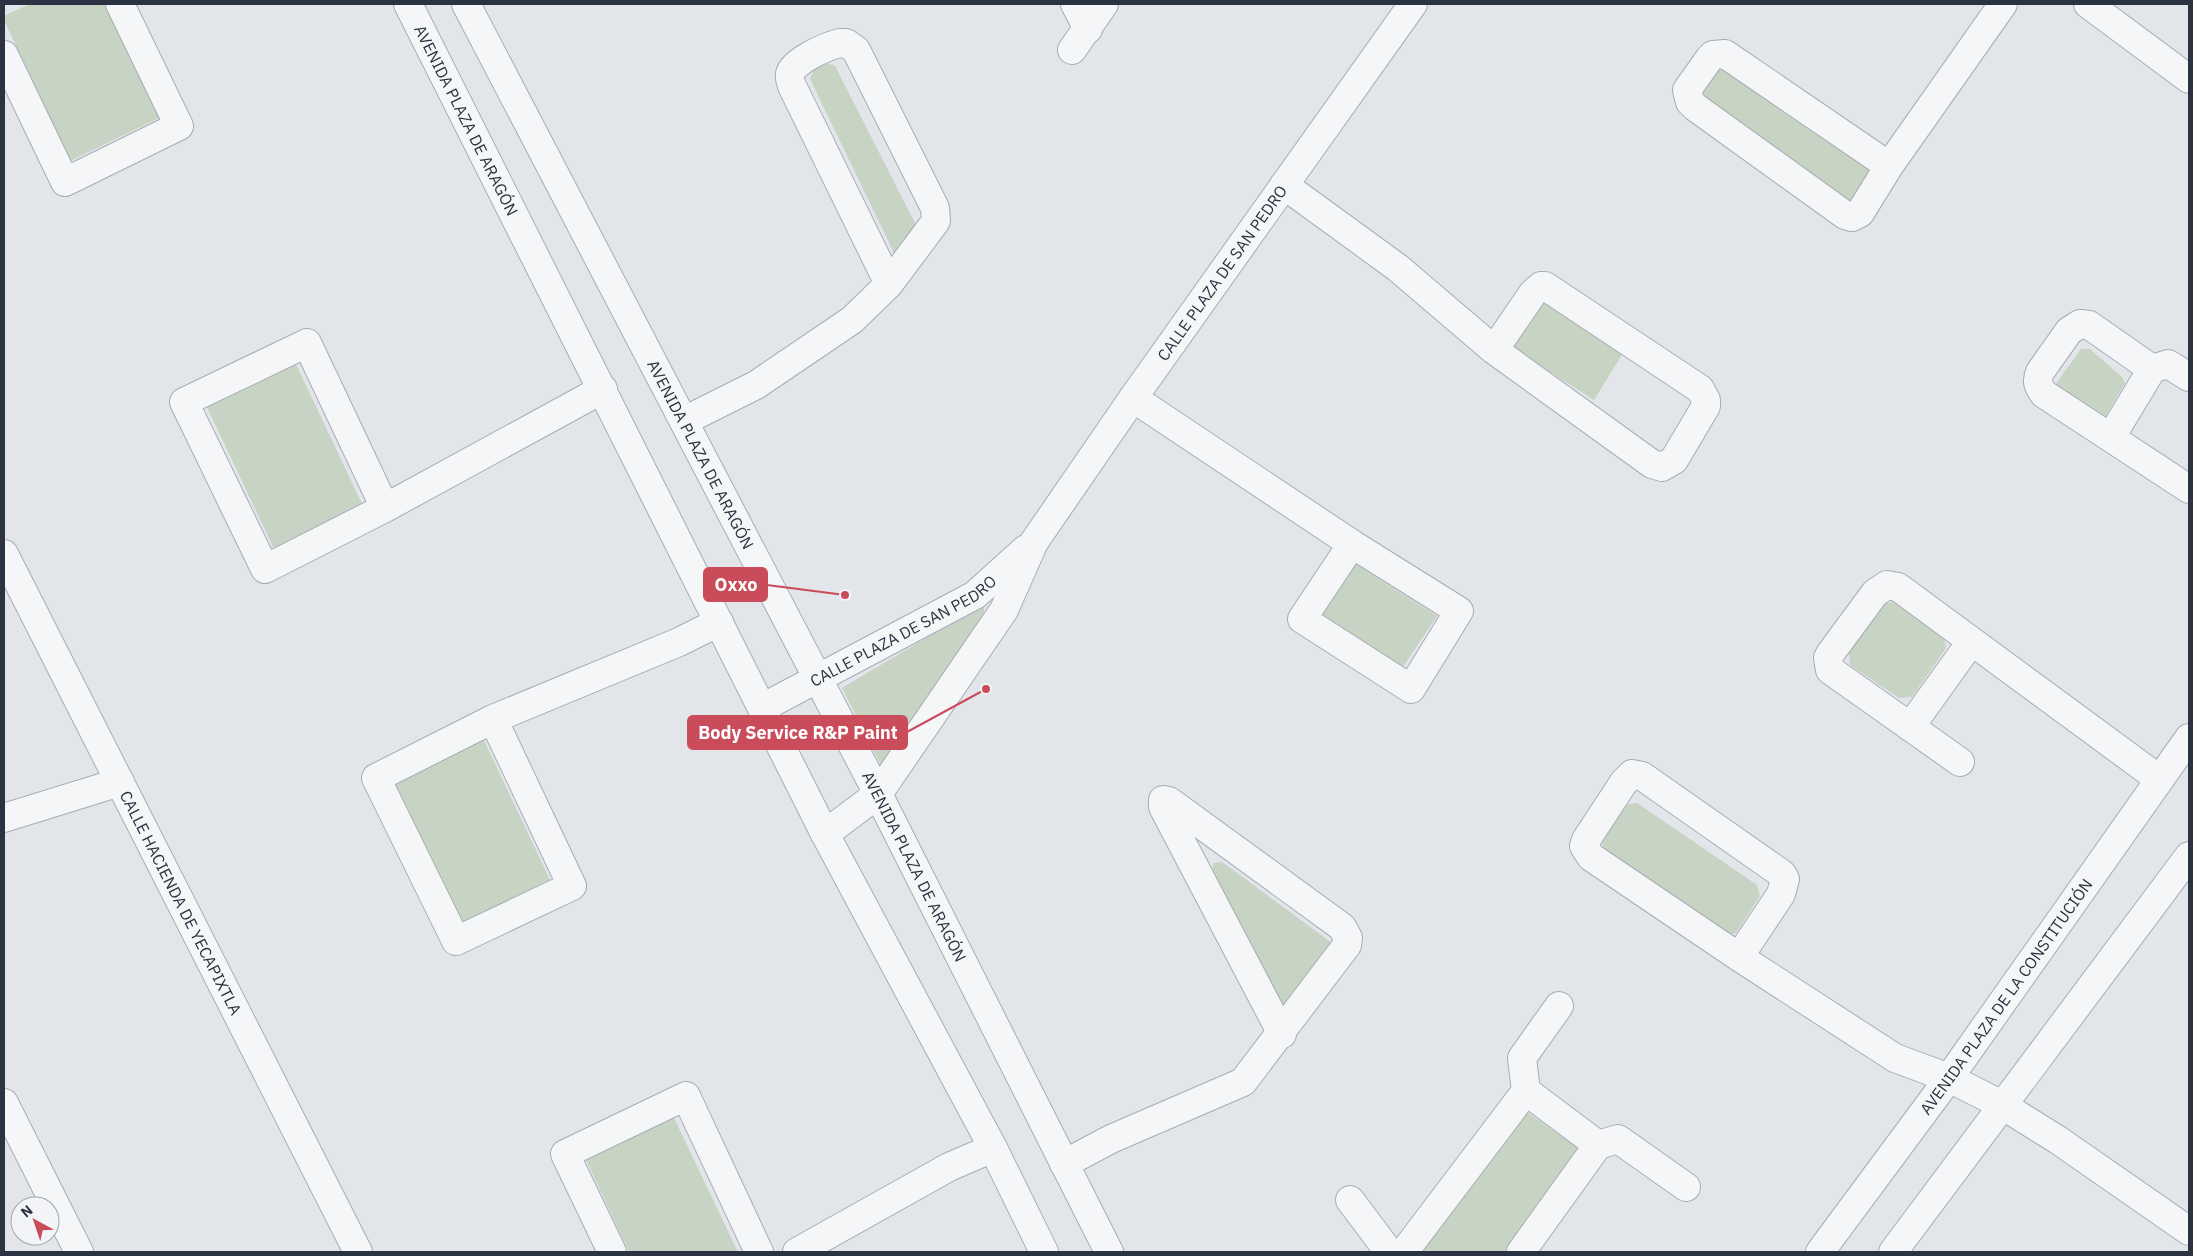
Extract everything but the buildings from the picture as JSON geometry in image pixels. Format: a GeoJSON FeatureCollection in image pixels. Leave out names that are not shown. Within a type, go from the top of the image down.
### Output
{"type":"FeatureCollection","features":[{"type":"Feature","properties":{"kind":"street"},"geometry":{"type":"LineString","coordinates":[[4,55],[65,182],[179,126],[120,4]]}},
{"type":"Feature","properties":{"kind":"street","name":"AVENIDA PLAZA DE ARAGÓN"},"geometry":{"type":"LineString","coordinates":[[408,4],[826,834],[993,1148],[1044,1252]]}},
{"type":"Feature","properties":{"kind":"street","name":"AVENIDA PLAZA DE ARAGÓN"},"geometry":{"type":"LineString","coordinates":[[466,4],[878,794],[1109,1252]]}},
{"type":"Feature","properties":{"kind":"street"},"geometry":{"type":"LineString","coordinates":[[1075,4],[1080,39],[1104,4]]}},
{"type":"Feature","properties":{"kind":"street","name":"CALLE PLAZA DE SAN PEDRO"},"geometry":{"type":"LineString","coordinates":[[826,834],[878,794],[1004,610],[1034,542],[1133,398],[1413,4]]}},
{"type":"Feature","properties":{"kind":"street"},"geometry":{"type":"LineString","coordinates":[[1889,166],[1725,54],[1713,55],[1687,90],[1690,102],[1695,107],[1845,215],[1852,217],[1860,213],[1889,166],[2003,4]]}},
{"type":"Feature","properties":{"kind":"street"},"geometry":{"type":"LineString","coordinates":[[2088,4],[2189,78]]}},
{"type":"Feature","properties":{"kind":"street"},"geometry":{"type":"LineString","coordinates":[[684,420],[756,385],[852,320],[889,284],[933,227],[937,215],[935,208],[856,50],[846,43],[840,43],[797,63],[790,74],[790,80],[889,284]]}},
{"type":"Feature","properties":{"kind":"street"},"geometry":{"type":"LineString","coordinates":[[1284,185],[1398,268],[1494,350],[1657,466],[1662,467],[1674,460],[1706,406],[1704,395],[1700,389],[1545,286],[1542,286],[1533,293],[1494,350]]}},
{"type":"Feature","properties":{"kind":"street"},"geometry":{"type":"LineString","coordinates":[[2152,369],[2084,324],[2074,326],[2069,331],[2037,378],[2044,394],[2189,489]]}},
{"type":"Feature","properties":{"kind":"street"},"geometry":{"type":"LineString","coordinates":[[385,508],[307,343],[184,402],[265,569],[385,508],[603,389]]}},
{"type":"Feature","properties":{"kind":"street"},"geometry":{"type":"LineString","coordinates":[[2111,437],[2152,369],[2168,364],[2189,377]]}},
{"type":"Feature","properties":{"kind":"street"},"geometry":{"type":"LineString","coordinates":[[1133,398],[1352,544],[1459,611],[1411,689],[1302,619],[1352,544]]}},
{"type":"Feature","properties":{"kind":"street","name":"CALLE PLAZA DE SAN PEDRO"},"geometry":{"type":"LineString","coordinates":[[762,708],[975,596],[1034,542]]}},
{"type":"Feature","properties":{"kind":"street","name":"CALLE HACIENDA DE YECAPIXTLA"},"geometry":{"type":"LineString","coordinates":[[4,554],[358,1252]]}},
{"type":"Feature","properties":{"kind":"street"},"geometry":{"type":"LineString","coordinates":[[1960,762],[1834,675],[1830,670],[1828,664],[1830,654],[1875,593],[1887,585],[1898,587],[2159,779]]}},
{"type":"Feature","properties":{"kind":"street"},"geometry":{"type":"LineString","coordinates":[[493,720],[572,886],[456,941],[376,778],[493,720],[679,642],[719,622]]}},
{"type":"Feature","properties":{"kind":"street"},"geometry":{"type":"LineString","coordinates":[[1910,727],[1971,642]]}},
{"type":"Feature","properties":{"kind":"street","name":"AVENIDA PLAZA DE LA CONSTITUCIÓN"},"geometry":{"type":"LineString","coordinates":[[1820,1252],[1949,1078],[2189,738]]}},
{"type":"Feature","properties":{"kind":"street"},"geometry":{"type":"LineString","coordinates":[[1739,957],[1781,894],[1785,879],[1782,874],[1642,776],[1632,774],[1624,782],[1588,835],[1584,846],[1586,852],[1739,957],[1894,1058],[1949,1078],[2002,1105],[2058,1140],[2189,1231]]}},
{"type":"Feature","properties":{"kind":"street"},"geometry":{"type":"LineString","coordinates":[[4,818],[120,782]]}},
{"type":"Feature","properties":{"kind":"street"},"geometry":{"type":"LineString","coordinates":[[1064,1164],[1111,1139],[1244,1082],[1282,1034],[1344,951],[1348,938],[1342,927],[1170,801],[1163,800],[1163,807],[1282,1034]]}},
{"type":"Feature","properties":{"kind":"street"},"geometry":{"type":"LineString","coordinates":[[1893,1252],[2189,856]]}},
{"type":"Feature","properties":{"kind":"street"},"geometry":{"type":"LineString","coordinates":[[1404,1252],[1526,1091],[1522,1058],[1559,1006]]}},
{"type":"Feature","properties":{"kind":"street"},"geometry":{"type":"LineString","coordinates":[[1526,1091],[1598,1145]]}},
{"type":"Feature","properties":{"kind":"street"},"geometry":{"type":"LineString","coordinates":[[612,1252],[565,1154],[686,1096],[759,1252]]}},
{"type":"Feature","properties":{"kind":"street"},"geometry":{"type":"LineString","coordinates":[[4,1103],[79,1252]]}},
{"type":"Feature","properties":{"kind":"street"},"geometry":{"type":"LineString","coordinates":[[1521,1252],[1598,1145],[1618,1139],[1686,1187]]}},
{"type":"Feature","properties":{"kind":"street"},"geometry":{"type":"LineString","coordinates":[[797,1252],[949,1167],[993,1148]]}},
{"type":"Feature","properties":{"kind":"street"},"geometry":{"type":"LineString","coordinates":[[1350,1200],[1389,1252]]}},
{"type":"Feature","properties":{"kind":"green space"},"geometry":{"type":"Polygon","coordinates":[[[30,4],[105,4],[159,118],[70,161],[4,20],[4,16],[30,4]]]}},
{"type":"Feature","properties":{"kind":"green space"},"geometry":{"type":"Polygon","coordinates":[[[823,62],[835,66],[917,227],[895,255],[810,79],[814,68],[823,62]]]}},
{"type":"Feature","properties":{"kind":"green space"},"geometry":{"type":"Polygon","coordinates":[[[1720,62],[1874,173],[1850,206],[1695,94],[1720,62]]]}},
{"type":"Feature","properties":{"kind":"green space"},"geometry":{"type":"Polygon","coordinates":[[[1545,295],[1626,348],[1594,400],[1511,347],[1545,295]]]}},
{"type":"Feature","properties":{"kind":"green space"},"geometry":{"type":"Polygon","coordinates":[[[2081,349],[2090,349],[2122,377],[2125,383],[2103,420],[2055,385],[2081,349]]]}},
{"type":"Feature","properties":{"kind":"green space"},"geometry":{"type":"Polygon","coordinates":[[[295,362],[363,506],[274,549],[206,405],[295,362]]]}},
{"type":"Feature","properties":{"kind":"green space"},"geometry":{"type":"Polygon","coordinates":[[[1354,563],[1437,616],[1403,667],[1321,614],[1354,563]]]}},
{"type":"Feature","properties":{"kind":"green space"},"geometry":{"type":"Polygon","coordinates":[[[1897,602],[1943,634],[1946,648],[1912,697],[1899,698],[1850,665],[1849,651],[1883,603],[1897,602]]]}},
{"type":"Feature","properties":{"kind":"green space"},"geometry":{"type":"Polygon","coordinates":[[[980,606],[984,608],[984,615],[882,767],[842,688],[980,606]]]}},
{"type":"Feature","properties":{"kind":"green space"},"geometry":{"type":"Polygon","coordinates":[[[482,736],[550,880],[462,922],[393,779],[482,736]]]}},
{"type":"Feature","properties":{"kind":"green space"},"geometry":{"type":"Polygon","coordinates":[[[1637,803],[1757,885],[1760,896],[1736,933],[1727,935],[1604,852],[1602,839],[1624,805],[1637,803]]]}},
{"type":"Feature","properties":{"kind":"green space"},"geometry":{"type":"Polygon","coordinates":[[[1222,862],[1332,943],[1281,1008],[1212,870],[1214,863],[1222,862]]]}},
{"type":"Feature","properties":{"kind":"green space"},"geometry":{"type":"Polygon","coordinates":[[[1524,1110],[1581,1150],[1507,1252],[1420,1252],[1524,1110]]]}},
{"type":"Feature","properties":{"kind":"green space"},"geometry":{"type":"Polygon","coordinates":[[[674,1118],[738,1252],[629,1252],[586,1160],[674,1118]]]}},
{"type":"Feature","properties":{"kind":"place","name":"Oxxo"},"geometry":{"type":"Point","coordinates":[845,595]}},
{"type":"Feature","properties":{"kind":"place","name":"Body Service R&P Paint"},"geometry":{"type":"Point","coordinates":[986,689]}}]}
